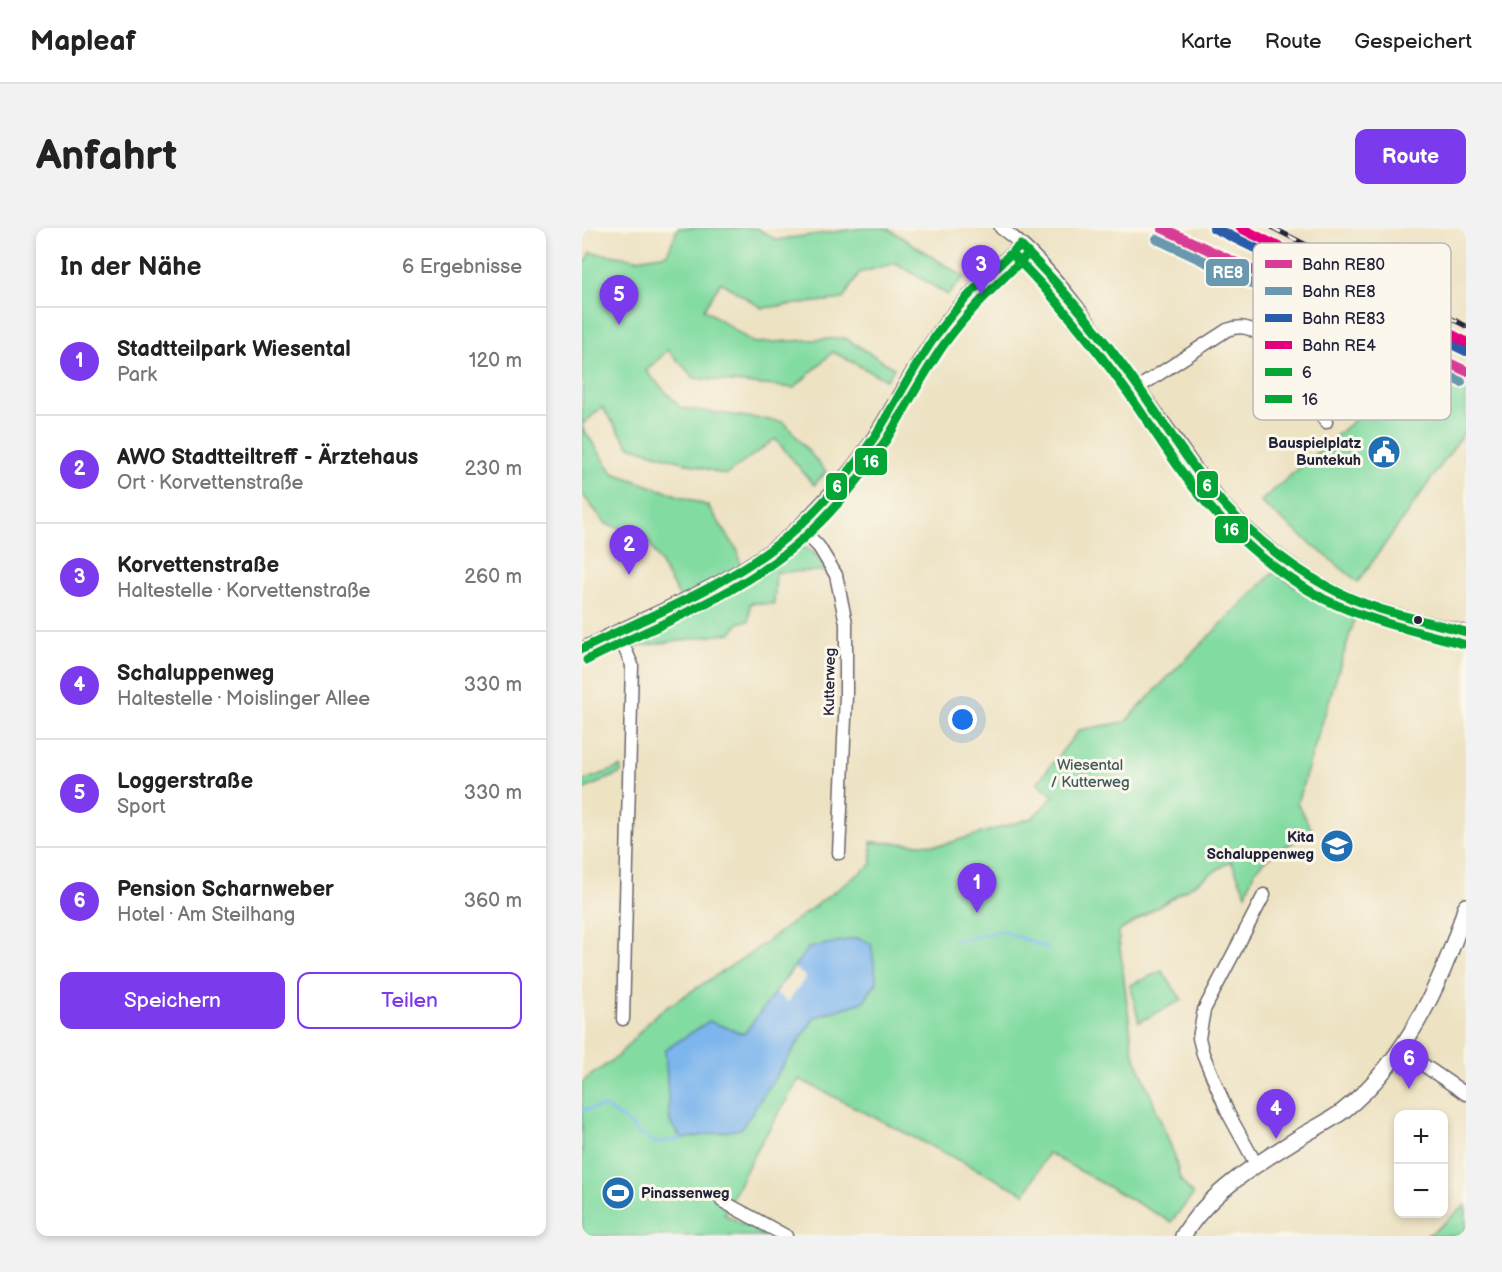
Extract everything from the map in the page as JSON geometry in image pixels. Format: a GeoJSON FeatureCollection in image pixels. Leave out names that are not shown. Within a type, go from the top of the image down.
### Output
{"type":"FeatureCollection","features":[{"type":"Feature","properties":{"kind":"main road"},"geometry":{"type":"LineString","coordinates":[[1183,1236],[1205,1206],[1257,1166],[1343,1111],[1372,1084],[1400,1049],[1426,1007],[1444,969],[1466,906]]}},
{"type":"Feature","properties":{"kind":"street"},"geometry":{"type":"LineString","coordinates":[[1001,228],[1059,284],[1139,387],[1198,472],[1225,506],[1261,541],[1287,561],[1330,588],[1360,602],[1466,632]]}},
{"type":"Feature","properties":{"kind":"street"},"geometry":{"type":"LineString","coordinates":[[582,649],[741,569],[777,545],[799,526],[841,480],[867,446],[941,328],[973,290],[1020,245]]}},
{"type":"Feature","properties":{"kind":"street"},"geometry":{"type":"LineString","coordinates":[[1139,387],[1227,330],[1243,326],[1253,330]]}},
{"type":"Feature","properties":{"kind":"street","name":"Kutterweg"},"geometry":{"type":"LineString","coordinates":[[799,526],[819,547],[836,575],[846,623],[839,853]]}},
{"type":"Feature","properties":{"kind":"street"},"geometry":{"type":"LineString","coordinates":[[617,631],[632,665],[623,1019]]}},
{"type":"Feature","properties":{"kind":"street"},"geometry":{"type":"LineString","coordinates":[[1257,1166],[1228,1113],[1198,1038],[1204,1010],[1264,895]]}},
{"type":"Feature","properties":{"kind":"street"},"geometry":{"type":"LineString","coordinates":[[1400,1049],[1466,1094]]}},
{"type":"Feature","properties":{"kind":"street"},"geometry":{"type":"LineString","coordinates":[[722,1201],[725,1205],[786,1236]]}},
{"type":"Feature","properties":{"kind":"green space"},"geometry":{"type":"Polygon","coordinates":[[[678,228],[757,228],[776,240],[862,228],[887,228],[964,277],[948,295],[896,263],[859,273],[843,299],[762,308],[721,282],[704,309],[754,343],[845,338],[894,368],[886,380],[833,352],[794,388],[694,378],[668,350],[646,371],[681,408],[784,422],[826,472],[814,485],[775,439],[726,475],[629,446],[602,407],[582,425],[582,261],[586,262],[590,252],[637,259],[667,254],[678,228]]]}},
{"type":"Feature","properties":{"kind":"green space","name":"Bauspielplatz Buntekuh"},"geometry":{"type":"Polygon","coordinates":[[[1451,376],[1466,385],[1466,430],[1358,582],[1260,502],[1354,420],[1451,420],[1451,376]]]}},
{"type":"Feature","properties":{"kind":"green space"},"geometry":{"type":"Polygon","coordinates":[[[582,427],[613,473],[708,506],[738,551],[741,569],[681,600],[645,535],[606,524],[582,494],[582,427]]]}},
{"type":"Feature","properties":{"kind":"green space"},"geometry":{"type":"Polygon","coordinates":[[[798,547],[812,551],[826,571],[776,572],[774,604],[750,603],[749,621],[740,622],[731,633],[635,647],[635,642],[739,587],[798,547]]]}},
{"type":"Feature","properties":{"kind":"green space","name":"Wiesental / Kutterweg"},"geometry":{"type":"Polygon","coordinates":[[[1274,572],[1314,597],[1355,618],[1297,803],[1312,830],[1265,860],[1254,872],[1246,894],[1231,861],[1118,932],[1133,1051],[1174,1154],[1180,1179],[1193,1195],[1171,1222],[1048,1153],[1025,1194],[799,1079],[756,1151],[724,1214],[765,1236],[582,1236],[582,1082],[618,1056],[656,1014],[748,955],[872,864],[871,842],[942,845],[1032,818],[1054,796],[1037,783],[1079,730],[1125,722],[1274,572]]]}},
{"type":"Feature","properties":{"kind":"green space"},"geometry":{"type":"Polygon","coordinates":[[[621,767],[621,773],[582,790],[582,781],[621,767]]]}},
{"type":"Feature","properties":{"kind":"green space"},"geometry":{"type":"Polygon","coordinates":[[[1162,971],[1182,1000],[1139,1022],[1130,985],[1162,971]]]}},
{"type":"Feature","properties":{"kind":"green space"},"geometry":{"type":"Polygon","coordinates":[[[1466,1205],[1466,1236],[1425,1236],[1433,1232],[1466,1205]]]}},
{"type":"Feature","properties":{"kind":"water"},"geometry":{"type":"Polygon","coordinates":[[[857,938],[871,943],[877,982],[863,1002],[815,1017],[741,1129],[682,1139],[670,1122],[665,1050],[709,1021],[744,1034],[808,948],[857,938]]]}},
{"type":"Feature","properties":{"kind":"pier"},"geometry":{"type":"Polygon","coordinates":[[[794,968],[806,977],[788,1002],[776,993],[794,968]]]}},
{"type":"Feature","properties":{"kind":"waterway"},"geometry":{"type":"LineString","coordinates":[[953,941],[1003,931],[1048,948]]}},
{"type":"Feature","properties":{"kind":"waterway"},"geometry":{"type":"LineString","coordinates":[[582,1110],[605,1107],[638,1133],[656,1143],[682,1139]]}},
{"type":"Feature","properties":{"kind":"railway"},"geometry":{"type":"LineString","coordinates":[[1273,228],[1303,243]]}},
{"type":"Feature","properties":{"kind":"railway"},"geometry":{"type":"LineString","coordinates":[[1451,318],[1466,326]]}},
{"type":"Feature","properties":{"kind":"rail line","name":"RE80"},"geometry":{"type":"LineString","coordinates":[[1162,228],[1253,271]]}},
{"type":"Feature","properties":{"kind":"rail line","name":"RE83"},"geometry":{"type":"LineString","coordinates":[[1214,228],[1253,247]]}},
{"type":"Feature","properties":{"kind":"rail line","name":"RE4"},"geometry":{"type":"LineString","coordinates":[[1241,228],[1271,243]]}},
{"type":"Feature","properties":{"kind":"rail line","name":"RE8"},"geometry":{"type":"LineString","coordinates":[[1157,239],[1253,284]]}},
{"type":"Feature","properties":{"kind":"rail line","name":"RE4"},"geometry":{"type":"LineString","coordinates":[[1451,334],[1466,342]]}},
{"type":"Feature","properties":{"kind":"rail line","name":"RE83"},"geometry":{"type":"LineString","coordinates":[[1451,344],[1466,351]]}},
{"type":"Feature","properties":{"kind":"rail line","name":"RE80"},"geometry":{"type":"LineString","coordinates":[[1451,364],[1466,371]]}},
{"type":"Feature","properties":{"kind":"rail line","name":"RE8"},"geometry":{"type":"LineString","coordinates":[[1451,377],[1461,382]]}},
{"type":"Feature","properties":{"kind":"transit line","name":"6"},"geometry":{"type":"LineString","coordinates":[[1020,245],[1097,332],[1213,492],[1238,520],[1266,545],[1312,578],[1344,595],[1396,614],[1466,632]]}},
{"type":"Feature","properties":{"kind":"transit line","name":"6"},"geometry":{"type":"LineString","coordinates":[[582,649],[723,580],[775,546],[810,516],[830,495],[867,448],[918,362],[943,325],[974,289],[1020,245]]}},
{"type":"Feature","properties":{"kind":"transit line","name":"16"},"geometry":{"type":"LineString","coordinates":[[1012,254],[1073,321],[1101,357],[1193,487],[1253,550],[1305,588],[1341,607],[1392,625],[1463,644]]}},
{"type":"Feature","properties":{"kind":"transit line","name":"16"},"geometry":{"type":"LineString","coordinates":[[587,660],[731,590],[784,555],[819,524],[869,465],[929,367],[954,331],[1028,254]]}},
{"type":"Feature","properties":{"kind":"place","name":"Korvettenstraße"},"geometry":{"type":"Point","coordinates":[981,295]}},
{"type":"Feature","properties":{"kind":"place","name":"Loggerstraße"},"geometry":{"type":"Point","coordinates":[619,325]}},
{"type":"Feature","properties":{"kind":"place","name":"Bauspielplatz Buntekuh"},"geometry":{"type":"Point","coordinates":[1384,452]}},
{"type":"Feature","properties":{"kind":"place","name":"AWO Stadtteiltreff - Ärztehaus"},"geometry":{"type":"Point","coordinates":[629,575]}},
{"type":"Feature","properties":{"kind":"place","name":"Kita Schaluppenweg"},"geometry":{"type":"Point","coordinates":[1337,846]}},
{"type":"Feature","properties":{"kind":"place","name":"Stadtteilpark Wiesental"},"geometry":{"type":"Point","coordinates":[977,913]}},
{"type":"Feature","properties":{"kind":"place","name":"Pension Scharnweber"},"geometry":{"type":"Point","coordinates":[1409,1089]}},
{"type":"Feature","properties":{"kind":"place","name":"Schaluppenweg"},"geometry":{"type":"Point","coordinates":[1276,1139]}},
{"type":"Feature","properties":{"kind":"place","name":"Pinassenweg"},"geometry":{"type":"Point","coordinates":[618,1193]}}]}
